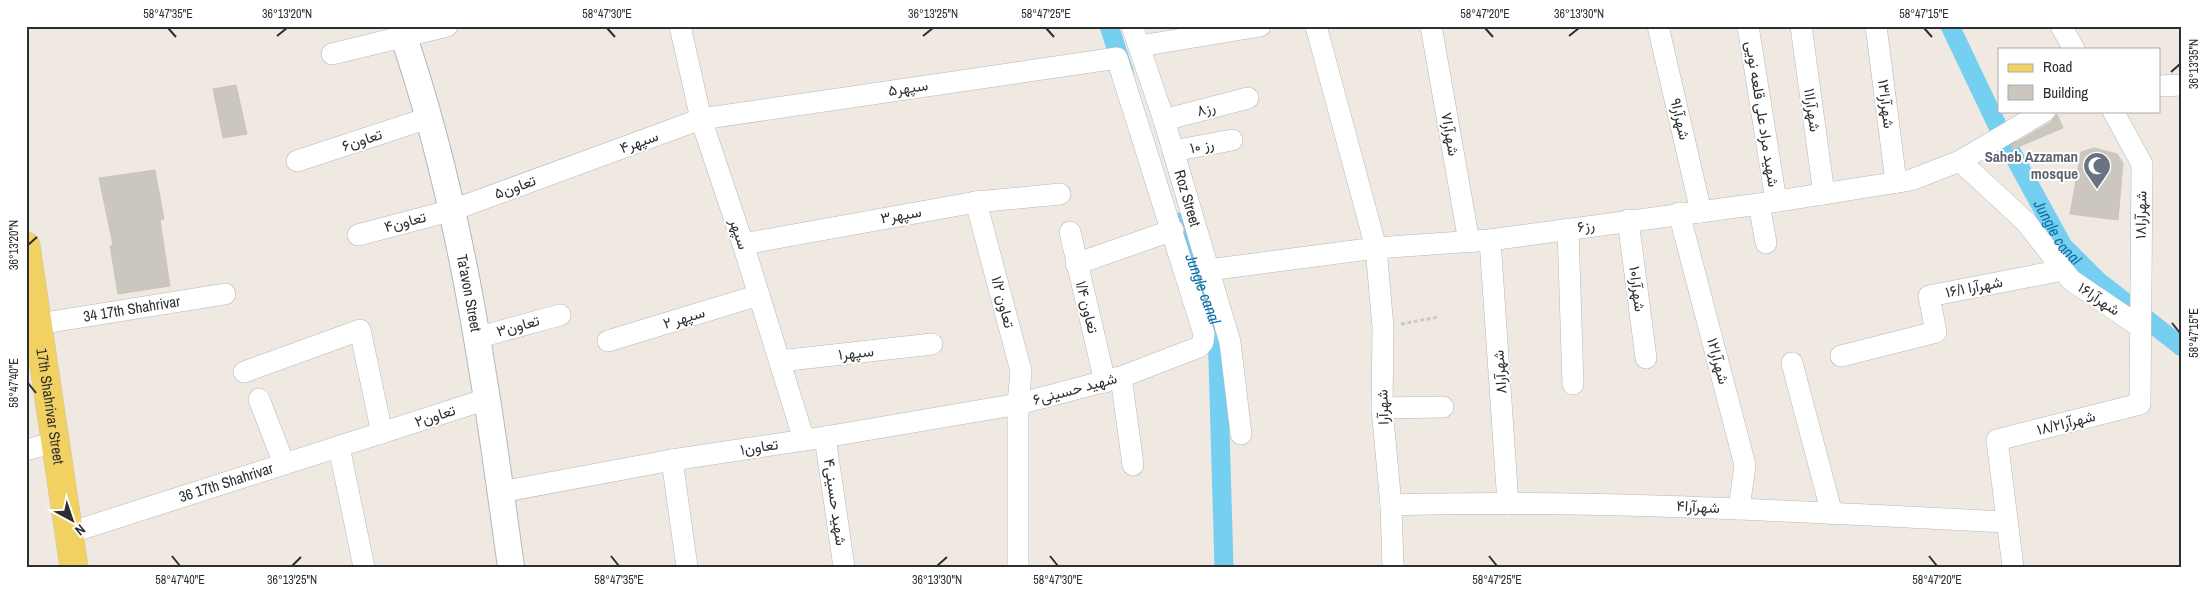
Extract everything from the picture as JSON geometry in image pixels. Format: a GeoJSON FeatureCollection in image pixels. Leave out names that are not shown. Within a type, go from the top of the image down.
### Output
{"type":"FeatureCollection","features":[{"type":"Feature","properties":{"kind":"main road","name":"17th Shahrivar Street"},"geometry":{"type":"LineString","coordinates":[[26,246],[29,280],[38,324],[74,567]]}},
{"type":"Feature","properties":{"kind":"street"},"geometry":{"type":"LineString","coordinates":[[332,54],[402,31],[447,26]]}},
{"type":"Feature","properties":{"kind":"street","name":"سپهر"},"geometry":{"type":"LineString","coordinates":[[680,26],[701,120],[743,244],[804,440]]}},
{"type":"Feature","properties":{"kind":"street","name":"Roz Street"},"geometry":{"type":"LineString","coordinates":[[1132,26],[1164,120],[1230,342],[1241,434]]}},
{"type":"Feature","properties":{"kind":"street"},"geometry":{"type":"LineString","coordinates":[[1140,46],[1203,30],[1260,26]]}},
{"type":"Feature","properties":{"kind":"street","name":"شهرآرا"},"geometry":{"type":"LineString","coordinates":[[1316,26],[1376,248],[1383,328],[1382,408],[1393,567]]}},
{"type":"Feature","properties":{"kind":"street","name":"شهرآرا۷"},"geometry":{"type":"LineString","coordinates":[[1431,26],[1469,242]]}},
{"type":"Feature","properties":{"kind":"street","name":"شهرآرا۹"},"geometry":{"type":"LineString","coordinates":[[1658,26],[1702,212]]}},
{"type":"Feature","properties":{"kind":"street","name":"شهید مراد علی قلعه نویی"},"geometry":{"type":"LineString","coordinates":[[1748,26],[1768,203],[1766,243]]}},
{"type":"Feature","properties":{"kind":"street","name":"شهرآرا۱۱"},"geometry":{"type":"LineString","coordinates":[[1801,26],[1824,194]]}},
{"type":"Feature","properties":{"kind":"street","name":"شهرآرا۱۳"},"geometry":{"type":"LineString","coordinates":[[1876,26],[1896,182]]}},
{"type":"Feature","properties":{"kind":"street"},"geometry":{"type":"LineString","coordinates":[[2061,26],[2074,48]]}},
{"type":"Feature","properties":{"kind":"street","name":"Ta'avon Street"},"geometry":{"type":"LineString","coordinates":[[402,31],[453,210],[487,399],[511,567]]}},
{"type":"Feature","properties":{"kind":"street","name":"سپهر۵"},"geometry":{"type":"LineString","coordinates":[[701,120],[1115,56],[1173,230]]}},
{"type":"Feature","properties":{"kind":"street"},"geometry":{"type":"LineString","coordinates":[[2160,86],[2182,85]]}},
{"type":"Feature","properties":{"kind":"street","name":"رز۸"},"geometry":{"type":"LineString","coordinates":[[1164,120],[1248,98]]}},
{"type":"Feature","properties":{"kind":"street","name":"رز۶"},"geometry":{"type":"LineString","coordinates":[[1208,270],[1376,248],[1490,240],[1679,213],[1702,212],[1768,203],[1911,180],[1960,161],[2043,112]]}},
{"type":"Feature","properties":{"kind":"street","name":"شهرآرا۱۸"},"geometry":{"type":"LineString","coordinates":[[2114,112],[2142,164],[2139,326]]}},
{"type":"Feature","properties":{"kind":"street","name":"تعاون۶"},"geometry":{"type":"LineString","coordinates":[[297,161],[428,118]]}},
{"type":"Feature","properties":{"kind":"street","name":"سپهر۴"},"geometry":{"type":"LineString","coordinates":[[577,165],[701,120]]}},
{"type":"Feature","properties":{"kind":"street","name":"رز ۱۰"},"geometry":{"type":"LineString","coordinates":[[1173,152],[1232,140]]}},
{"type":"Feature","properties":{"kind":"street","name":"شهرآرا۱۶"},"geometry":{"type":"LineString","coordinates":[[1960,161],[2026,222],[2071,280],[2139,326]]}},
{"type":"Feature","properties":{"kind":"street","name":"تعاون۵"},"geometry":{"type":"LineString","coordinates":[[453,210],[577,165]]}},
{"type":"Feature","properties":{"kind":"street","name":"سپهر۳"},"geometry":{"type":"LineString","coordinates":[[743,244],[976,202],[1060,194]]}},
{"type":"Feature","properties":{"kind":"street","name":"تعاون ۱/۲"},"geometry":{"type":"LineString","coordinates":[[976,202],[1022,370],[1018,404]]}},
{"type":"Feature","properties":{"kind":"street","name":"تعاون۴"},"geometry":{"type":"LineString","coordinates":[[358,235],[453,210]]}},
{"type":"Feature","properties":{"kind":"street","name":"شهرآرا۱۲"},"geometry":{"type":"LineString","coordinates":[[1679,213],[1745,464],[1739,509]]}},
{"type":"Feature","properties":{"kind":"street","name":"شهرآرا۱۰"},"geometry":{"type":"LineString","coordinates":[[1628,220],[1646,358]]}},
{"type":"Feature","properties":{"kind":"street"},"geometry":{"type":"LineString","coordinates":[[1568,229],[1573,384]]}},
{"type":"Feature","properties":{"kind":"street"},"geometry":{"type":"LineString","coordinates":[[1076,264],[1173,230]]}},
{"type":"Feature","properties":{"kind":"street","name":"شهید حسینی۶"},"geometry":{"type":"LineString","coordinates":[[1018,567],[1018,404],[1113,380],[1199,346],[1203,342],[1204,334],[1173,230]]}},
{"type":"Feature","properties":{"kind":"street","name":"تعاون ۱/۴"},"geometry":{"type":"LineString","coordinates":[[1070,232],[1076,264],[1113,380],[1133,465]]}},
{"type":"Feature","properties":{"kind":"street","name":"شهرآرا۸"},"geometry":{"type":"LineString","coordinates":[[1490,240],[1508,504]]}},
{"type":"Feature","properties":{"kind":"street","name":"شهرآرا ۱۶/۱"},"geometry":{"type":"LineString","coordinates":[[1841,356],[1936,332],[1929,296],[2063,270]]}},
{"type":"Feature","properties":{"kind":"street","name":"34 17th Shahrivar"},"geometry":{"type":"LineString","coordinates":[[38,324],[225,294]]}},
{"type":"Feature","properties":{"kind":"street","name":"سپهر ۲"},"geometry":{"type":"LineString","coordinates":[[608,341],[759,295]]}},
{"type":"Feature","properties":{"kind":"street","name":"تعاون۳"},"geometry":{"type":"LineString","coordinates":[[476,338],[560,314]]}},
{"type":"Feature","properties":{"kind":"street","name":"شهرآرا۱۸/۲"},"geometry":{"type":"LineString","coordinates":[[2006,522],[1998,440],[2140,404],[2139,326]]}},
{"type":"Feature","properties":{"kind":"street"},"geometry":{"type":"LineString","coordinates":[[244,372],[360,330],[382,433]]}},
{"type":"Feature","properties":{"kind":"street","name":"سپهر۱"},"geometry":{"type":"LineString","coordinates":[[780,361],[932,344]]}},
{"type":"Feature","properties":{"kind":"street"},"geometry":{"type":"LineString","coordinates":[[1792,363],[1832,514]]}},
{"type":"Feature","properties":{"kind":"street"},"geometry":{"type":"LineString","coordinates":[[259,399],[284,464]]}},
{"type":"Feature","properties":{"kind":"street","name":"تعاون۲"},"geometry":{"type":"LineString","coordinates":[[382,433],[487,399]]}},
{"type":"Feature","properties":{"kind":"street","name":"تعاون۱"},"geometry":{"type":"LineString","coordinates":[[501,492],[672,460],[825,437],[1018,404]]}},
{"type":"Feature","properties":{"kind":"street"},"geometry":{"type":"LineString","coordinates":[[1382,408],[1442,407]]}},
{"type":"Feature","properties":{"kind":"street","name":"36 17th Shahrivar"},"geometry":{"type":"LineString","coordinates":[[69,534],[382,433]]}},
{"type":"Feature","properties":{"kind":"street","name":"شهید حسینی۴"},"geometry":{"type":"LineString","coordinates":[[825,437],[844,567]]}},
{"type":"Feature","properties":{"kind":"street"},"geometry":{"type":"LineString","coordinates":[[26,450],[55,442]]}},
{"type":"Feature","properties":{"kind":"street"},"geometry":{"type":"LineString","coordinates":[[339,447],[364,567]]}},
{"type":"Feature","properties":{"kind":"street"},"geometry":{"type":"LineString","coordinates":[[672,460],[687,567]]}},
{"type":"Feature","properties":{"kind":"street","name":"شهرآرا۴"},"geometry":{"type":"LineString","coordinates":[[1390,505],[1508,504],[1739,509],[2006,522]]}},
{"type":"Feature","properties":{"kind":"street"},"geometry":{"type":"LineString","coordinates":[[2006,522],[2013,567]]}},
{"type":"Feature","properties":{"kind":"path"},"geometry":{"type":"LineString","coordinates":[[1383,328],[1438,316]]}},
{"type":"Feature","properties":{"kind":"building"},"geometry":{"type":"Polygon","coordinates":[[[236,85],[247,134],[223,138],[213,89],[236,85]]]}},
{"type":"Feature","properties":{"kind":"building"},"geometry":{"type":"Polygon","coordinates":[[[2057,114],[2063,128],[2013,149],[2011,145],[2051,122],[2057,114]]]}},
{"type":"Feature","properties":{"kind":"building","name":"Saheb Azzaman mosque"},"geometry":{"type":"Polygon","coordinates":[[[2094,148],[2117,154],[2123,163],[2118,220],[2070,214],[2081,152],[2094,148]]]}},
{"type":"Feature","properties":{"kind":"building"},"geometry":{"type":"Polygon","coordinates":[[[155,170],[164,219],[160,220],[170,286],[118,294],[110,246],[113,245],[99,178],[155,170]]]}},
{"type":"Feature","properties":{"kind":"waterway","name":"Jungle canal"},"geometry":{"type":"LineString","coordinates":[[1109,26],[1124,72]]}},
{"type":"Feature","properties":{"kind":"waterway","name":"Jungle canal"},"geometry":{"type":"LineString","coordinates":[[1950,26],[1999,129]]}},
{"type":"Feature","properties":{"kind":"waterway","name":"Jungle canal"},"geometry":{"type":"LineString","coordinates":[[2006,142],[2063,246],[2098,281],[2129,305]]}},
{"type":"Feature","properties":{"kind":"waterway","name":"Jungle canal"},"geometry":{"type":"LineString","coordinates":[[1179,222],[1217,326],[1224,567]]}},
{"type":"Feature","properties":{"kind":"waterway","name":"Jungle canal"},"geometry":{"type":"LineString","coordinates":[[2145,318],[2182,347]]}},
{"type":"Feature","properties":{"kind":"place","name":"Saheb Azzaman mosque"},"geometry":{"type":"Point","coordinates":[2097,190]}}]}
